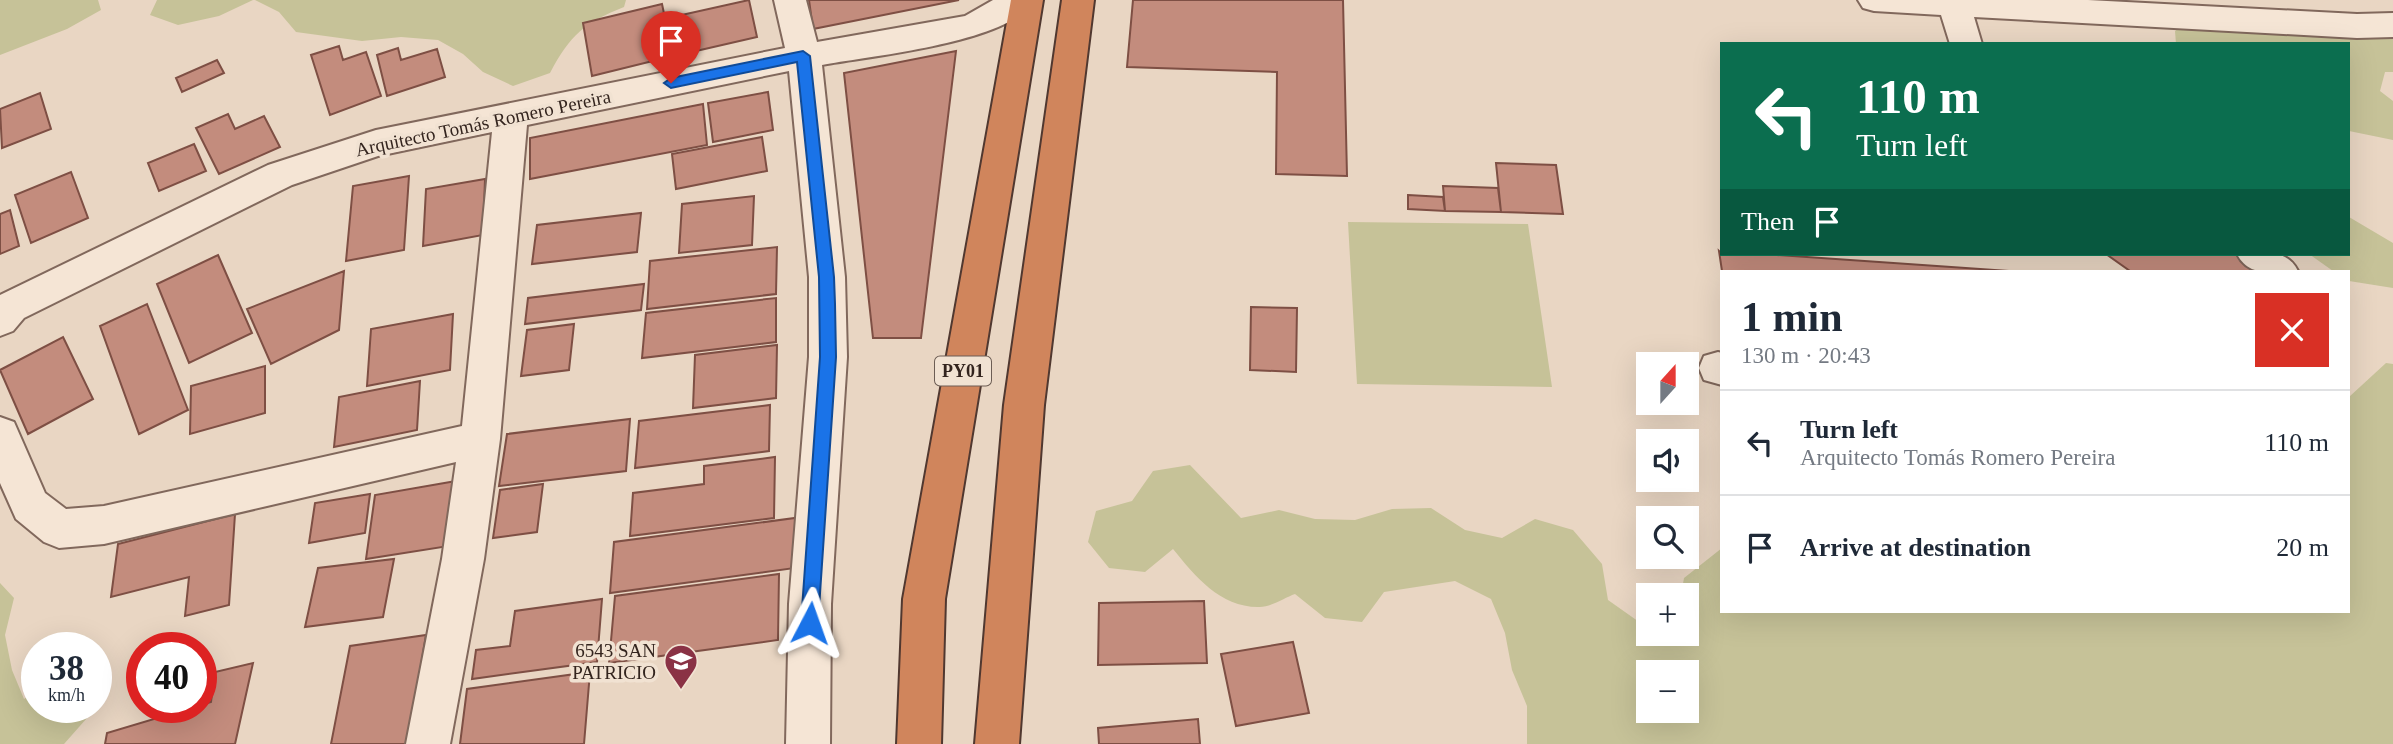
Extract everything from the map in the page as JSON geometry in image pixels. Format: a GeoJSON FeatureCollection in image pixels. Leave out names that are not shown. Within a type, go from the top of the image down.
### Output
{"type":"FeatureCollection","features":[{"type":"Feature","properties":{"kind":"highway","name":"PY01"},"geometry":{"type":"LineString","coordinates":[[919,744],[924,599],[1027,0]]}},
{"type":"Feature","properties":{"kind":"highway"},"geometry":{"type":"LineString","coordinates":[[997,744],[1024,405],[1078,0]]}},
{"type":"Feature","properties":{"kind":"street"},"geometry":{"type":"LineString","coordinates":[[790,0],[803,56],[827,277],[828,357],[810,604],[808,744]]}},
{"type":"Feature","properties":{"kind":"street","name":"Arquitecto Tomás Romero Pereira"},"geometry":{"type":"LineString","coordinates":[[5,313],[280,175],[376,143],[803,56],[973,26],[1019,0]]}},
{"type":"Feature","properties":{"kind":"street"},"geometry":{"type":"LineString","coordinates":[[1874,0],[2349,13],[2393,25]]}},
{"type":"Feature","properties":{"kind":"street"},"geometry":{"type":"LineString","coordinates":[[1955,4],[1965,42]]}},
{"type":"Feature","properties":{"kind":"street"},"geometry":{"type":"LineString","coordinates":[[429,744],[463,559],[480,439],[511,115]]}},
{"type":"Feature","properties":{"kind":"street"},"geometry":{"type":"LineString","coordinates":[[2258,256],[2279,270]]}},
{"type":"Feature","properties":{"kind":"street"},"geometry":{"type":"LineString","coordinates":[[0,434],[30,506],[59,528],[104,526],[480,439]]}},
{"type":"Feature","properties":{"kind":"shaded area"},"geometry":{"type":"Polygon","coordinates":[[[0,0],[98,0],[101,10],[67,29],[0,55],[0,0]]]}},
{"type":"Feature","properties":{"kind":"shaded area"},"geometry":{"type":"Polygon","coordinates":[[[157,0],[253,0],[219,16],[178,25],[150,15],[157,0]]]}},
{"type":"Feature","properties":{"kind":"shaded area"},"geometry":{"type":"Polygon","coordinates":[[[255,0],[626,0],[624,7],[580,31],[565,48],[550,73],[513,86],[483,72],[463,54],[438,40],[401,37],[362,41],[296,32],[279,12],[255,0]]]}},
{"type":"Feature","properties":{"kind":"shaded area"},"geometry":{"type":"Polygon","coordinates":[[[2193,18],[2393,32],[2393,72],[2385,72],[2380,91],[2393,101],[2393,140],[2350,131],[2350,42],[2176,42],[2175,31],[2193,18]]]}},
{"type":"Feature","properties":{"kind":"shaded area"},"geometry":{"type":"Polygon","coordinates":[[[2350,218],[2393,243],[2393,288],[2350,281],[2350,270],[2332,270],[2312,256],[2350,256],[2350,218]]]}},
{"type":"Feature","properties":{"kind":"shaded area"},"geometry":{"type":"Polygon","coordinates":[[[1348,222],[1528,224],[1552,387],[1357,384],[1348,222]]]}},
{"type":"Feature","properties":{"kind":"shaded area"},"geometry":{"type":"Polygon","coordinates":[[[2386,363],[2393,364],[2393,744],[1527,744],[1527,706],[1512,670],[1505,633],[1491,599],[1455,581],[1384,592],[1362,622],[1325,618],[1295,594],[1262,607],[1232,602],[1210,588],[1173,549],[1145,572],[1109,568],[1088,542],[1096,511],[1132,501],[1153,471],[1190,465],[1241,518],[1279,510],[1315,519],[1355,520],[1392,509],[1431,508],[1465,530],[1502,538],[1535,519],[1573,530],[1602,564],[1608,600],[1636,620],[1636,646],[1699,646],[1699,583],[1683,583],[1684,578],[1699,569],[1720,550],[1720,613],[2350,613],[2350,396],[2386,363]]]}},
{"type":"Feature","properties":{"kind":"shaded area"},"geometry":{"type":"Polygon","coordinates":[[[0,583],[14,598],[5,635],[12,670],[21,692],[21,723],[83,723],[64,744],[0,744],[0,583]]]}},
{"type":"Feature","properties":{"kind":"building"},"geometry":{"type":"Polygon","coordinates":[[[749,0],[757,37],[683,54],[677,16],[749,0]]]}},
{"type":"Feature","properties":{"kind":"building"},"geometry":{"type":"Polygon","coordinates":[[[809,0],[959,0],[813,29],[809,0]]]}},
{"type":"Feature","properties":{"kind":"building"},"geometry":{"type":"Polygon","coordinates":[[[1133,0],[1343,0],[1347,176],[1276,174],[1277,72],[1127,67],[1133,0]]]}},
{"type":"Feature","properties":{"kind":"building"},"geometry":{"type":"Polygon","coordinates":[[[662,4],[673,56],[592,76],[583,23],[662,4]]]}},
{"type":"Feature","properties":{"kind":"building"},"geometry":{"type":"Polygon","coordinates":[[[339,46],[343,60],[366,52],[381,96],[330,115],[311,55],[339,46]]]}},
{"type":"Feature","properties":{"kind":"building"},"geometry":{"type":"Polygon","coordinates":[[[398,48],[401,60],[437,49],[445,77],[387,96],[377,55],[398,48]]]}},
{"type":"Feature","properties":{"kind":"building"},"geometry":{"type":"Polygon","coordinates":[[[956,51],[921,338],[873,338],[844,73],[956,51]]]}},
{"type":"Feature","properties":{"kind":"building"},"geometry":{"type":"Polygon","coordinates":[[[217,60],[224,73],[182,92],[176,78],[217,60]]]}},
{"type":"Feature","properties":{"kind":"building"},"geometry":{"type":"Polygon","coordinates":[[[768,92],[773,130],[713,142],[708,103],[768,92]]]}},
{"type":"Feature","properties":{"kind":"building"},"geometry":{"type":"Polygon","coordinates":[[[40,93],[51,129],[2,148],[0,109],[40,93]]]}},
{"type":"Feature","properties":{"kind":"building"},"geometry":{"type":"Polygon","coordinates":[[[703,104],[707,145],[530,179],[530,138],[703,104]]]}},
{"type":"Feature","properties":{"kind":"building"},"geometry":{"type":"Polygon","coordinates":[[[228,114],[235,129],[264,116],[280,147],[219,174],[196,128],[228,114]]]}},
{"type":"Feature","properties":{"kind":"building"},"geometry":{"type":"Polygon","coordinates":[[[762,137],[767,171],[676,189],[672,154],[762,137]]]}},
{"type":"Feature","properties":{"kind":"building"},"geometry":{"type":"Polygon","coordinates":[[[194,144],[206,171],[159,191],[148,163],[194,144]]]}},
{"type":"Feature","properties":{"kind":"building"},"geometry":{"type":"Polygon","coordinates":[[[1496,163],[1556,165],[1563,214],[1501,212],[1496,163]]]}},
{"type":"Feature","properties":{"kind":"building"},"geometry":{"type":"Polygon","coordinates":[[[71,172],[88,218],[31,243],[15,195],[71,172]]]}},
{"type":"Feature","properties":{"kind":"building"},"geometry":{"type":"Polygon","coordinates":[[[409,176],[404,250],[346,261],[353,186],[409,176]]]}},
{"type":"Feature","properties":{"kind":"building"},"geometry":{"type":"Polygon","coordinates":[[[485,179],[483,235],[423,246],[426,189],[485,179]]]}},
{"type":"Feature","properties":{"kind":"building"},"geometry":{"type":"Polygon","coordinates":[[[1443,186],[1498,188],[1501,212],[1445,211],[1443,186]]]}},
{"type":"Feature","properties":{"kind":"building"},"geometry":{"type":"Polygon","coordinates":[[[1408,195],[1443,197],[1445,211],[1408,209],[1408,195]]]}},
{"type":"Feature","properties":{"kind":"building"},"geometry":{"type":"Polygon","coordinates":[[[754,196],[752,245],[679,253],[682,204],[754,196]]]}},
{"type":"Feature","properties":{"kind":"building"},"geometry":{"type":"Polygon","coordinates":[[[10,210],[19,246],[0,254],[0,214],[10,210]]]}},
{"type":"Feature","properties":{"kind":"building"},"geometry":{"type":"Polygon","coordinates":[[[641,213],[637,252],[532,264],[537,225],[641,213]]]}},
{"type":"Feature","properties":{"kind":"building"},"geometry":{"type":"Polygon","coordinates":[[[777,247],[776,294],[647,309],[650,261],[777,247]]]}},
{"type":"Feature","properties":{"kind":"building"},"geometry":{"type":"Polygon","coordinates":[[[1719,251],[1720,256],[1792,256],[1995,270],[1722,270],[1719,251]]]}},
{"type":"Feature","properties":{"kind":"building"},"geometry":{"type":"Polygon","coordinates":[[[218,255],[252,333],[189,363],[157,284],[218,255]]]}},
{"type":"Feature","properties":{"kind":"building"},"geometry":{"type":"Polygon","coordinates":[[[2109,256],[2238,256],[2259,270],[2129,270],[2109,256]]]}},
{"type":"Feature","properties":{"kind":"building"},"geometry":{"type":"Polygon","coordinates":[[[344,271],[339,330],[271,364],[247,309],[344,271]]]}},
{"type":"Feature","properties":{"kind":"building"},"geometry":{"type":"Polygon","coordinates":[[[644,284],[641,310],[525,324],[528,298],[644,284]]]}},
{"type":"Feature","properties":{"kind":"building"},"geometry":{"type":"Polygon","coordinates":[[[776,298],[776,342],[642,358],[646,313],[776,298]]]}},
{"type":"Feature","properties":{"kind":"building"},"geometry":{"type":"Polygon","coordinates":[[[147,304],[188,410],[139,434],[100,326],[147,304]]]}},
{"type":"Feature","properties":{"kind":"building"},"geometry":{"type":"Polygon","coordinates":[[[1251,307],[1297,308],[1296,372],[1250,370],[1251,307]]]}},
{"type":"Feature","properties":{"kind":"building"},"geometry":{"type":"Polygon","coordinates":[[[453,314],[450,370],[367,386],[371,329],[453,314]]]}},
{"type":"Feature","properties":{"kind":"building"},"geometry":{"type":"Polygon","coordinates":[[[574,324],[569,370],[521,376],[527,330],[574,324]]]}},
{"type":"Feature","properties":{"kind":"building"},"geometry":{"type":"Polygon","coordinates":[[[63,337],[93,399],[28,434],[0,370],[63,337]]]}},
{"type":"Feature","properties":{"kind":"building"},"geometry":{"type":"Polygon","coordinates":[[[777,345],[776,398],[693,408],[695,355],[777,345]]]}},
{"type":"Feature","properties":{"kind":"building"},"geometry":{"type":"Polygon","coordinates":[[[265,366],[265,413],[190,434],[191,386],[265,366]]]}},
{"type":"Feature","properties":{"kind":"building"},"geometry":{"type":"Polygon","coordinates":[[[420,381],[417,430],[334,447],[339,397],[420,381]]]}},
{"type":"Feature","properties":{"kind":"building"},"geometry":{"type":"Polygon","coordinates":[[[770,405],[769,451],[635,468],[639,421],[770,405]]]}},
{"type":"Feature","properties":{"kind":"building"},"geometry":{"type":"Polygon","coordinates":[[[630,419],[626,471],[499,486],[507,434],[630,419]]]}},
{"type":"Feature","properties":{"kind":"building"},"geometry":{"type":"Polygon","coordinates":[[[775,457],[774,518],[630,536],[633,493],[704,484],[704,466],[775,457]]]}},
{"type":"Feature","properties":{"kind":"building"},"geometry":{"type":"Polygon","coordinates":[[[456,481],[449,546],[366,559],[375,495],[456,481]]]}},
{"type":"Feature","properties":{"kind":"building"},"geometry":{"type":"Polygon","coordinates":[[[543,484],[537,532],[493,538],[500,490],[543,484]]]}},
{"type":"Feature","properties":{"kind":"building"},"geometry":{"type":"Polygon","coordinates":[[[370,494],[365,533],[309,543],[315,503],[370,494]]]}},
{"type":"Feature","properties":{"kind":"building"},"geometry":{"type":"Polygon","coordinates":[[[235,514],[229,605],[185,616],[189,577],[111,597],[118,544],[235,514]]]}},
{"type":"Feature","properties":{"kind":"building"},"geometry":{"type":"Polygon","coordinates":[[[795,518],[795,568],[610,593],[614,542],[795,518]]]}},
{"type":"Feature","properties":{"kind":"building"},"geometry":{"type":"Polygon","coordinates":[[[394,559],[383,617],[305,627],[318,568],[394,559]]]}},
{"type":"Feature","properties":{"kind":"building"},"geometry":{"type":"Polygon","coordinates":[[[779,574],[778,640],[609,663],[615,596],[779,574]]]}},
{"type":"Feature","properties":{"kind":"building"},"geometry":{"type":"Polygon","coordinates":[[[602,599],[597,662],[472,679],[476,650],[510,646],[515,611],[602,599]]]}},
{"type":"Feature","properties":{"kind":"building"},"geometry":{"type":"Polygon","coordinates":[[[1204,601],[1207,663],[1098,665],[1099,603],[1204,601]]]}},
{"type":"Feature","properties":{"kind":"building"},"geometry":{"type":"Polygon","coordinates":[[[426,635],[408,744],[331,744],[350,646],[426,635]]]}},
{"type":"Feature","properties":{"kind":"building"},"geometry":{"type":"Polygon","coordinates":[[[1293,642],[1309,713],[1236,726],[1221,654],[1293,642]]]}},
{"type":"Feature","properties":{"kind":"building"},"geometry":{"type":"Polygon","coordinates":[[[253,663],[235,744],[105,744],[107,733],[141,723],[217,723],[217,672],[253,663]]]}},
{"type":"Feature","properties":{"kind":"building"},"geometry":{"type":"Polygon","coordinates":[[[590,672],[584,744],[460,744],[467,689],[590,672]]]}},
{"type":"Feature","properties":{"kind":"building"},"geometry":{"type":"Polygon","coordinates":[[[1198,719],[1200,744],[1099,744],[1098,728],[1198,719]]]}},
{"type":"Feature","properties":{"kind":"place","name":"6543 SAN PATRICIO"},"geometry":{"type":"Point","coordinates":[681,691]}},
{"type":"Feature","properties":{"kind":"route"},"geometry":{"type":"LineString","coordinates":[[671,83],[803,56],[827,277],[828,357],[810,623]]}}]}
